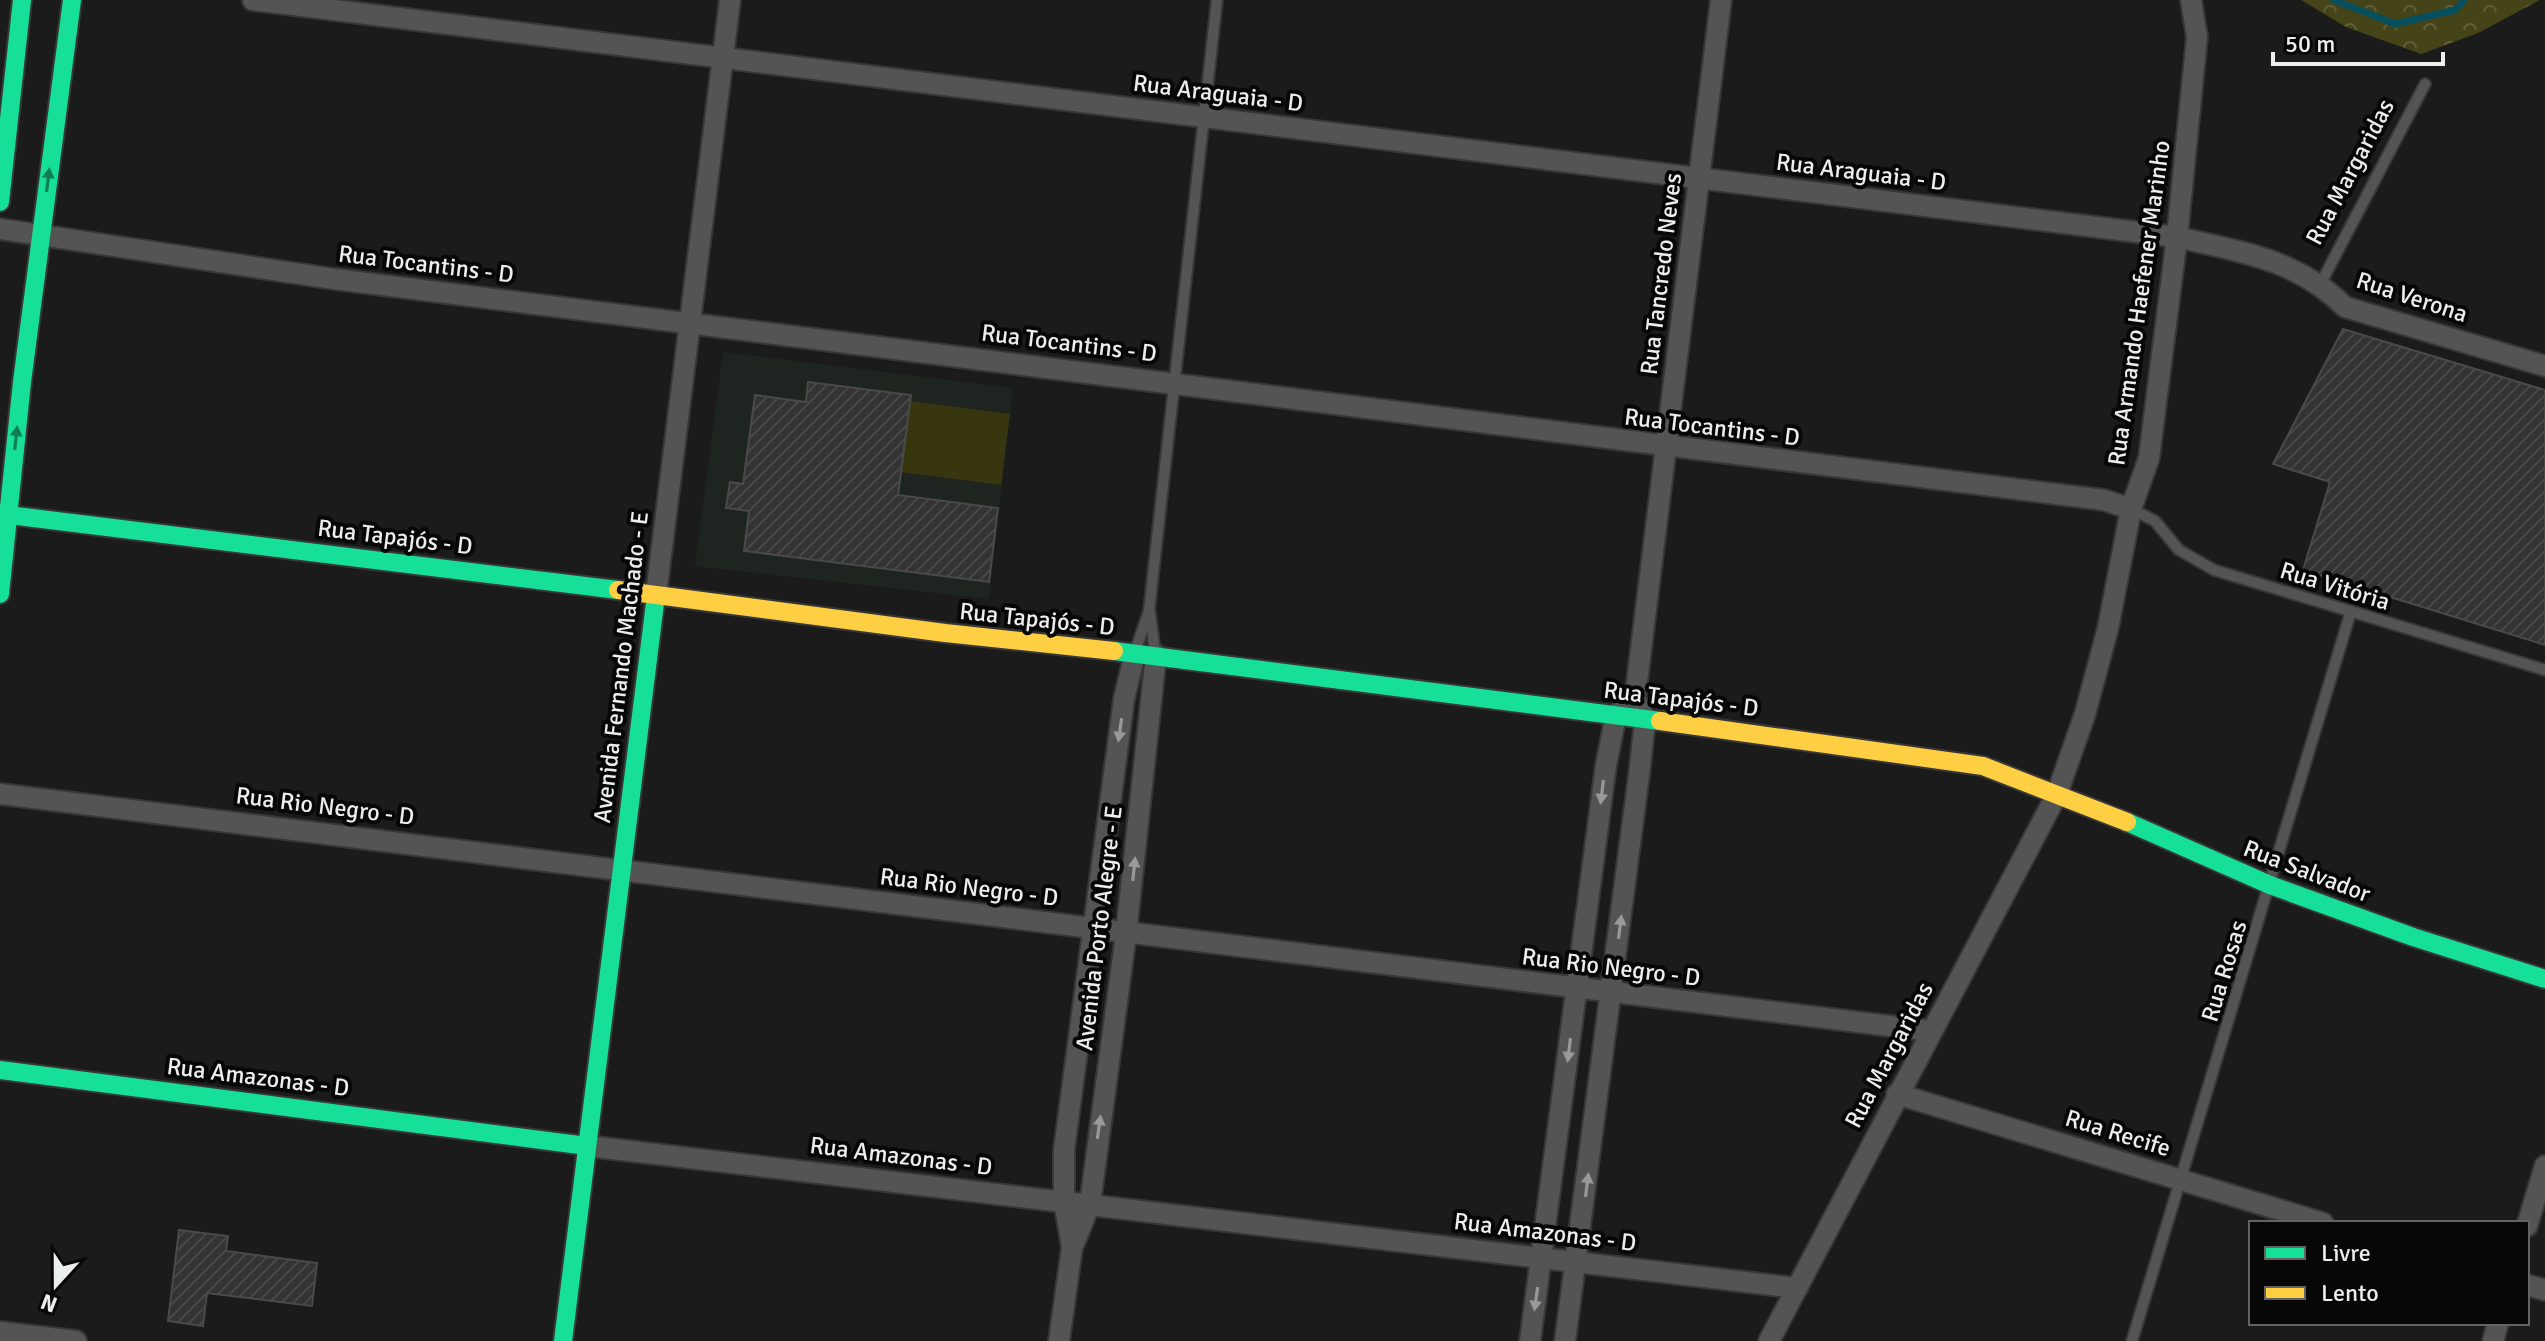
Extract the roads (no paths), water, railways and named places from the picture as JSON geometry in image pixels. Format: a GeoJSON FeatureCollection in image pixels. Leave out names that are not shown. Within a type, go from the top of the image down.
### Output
{"type":"FeatureCollection","features":[{"type":"Feature","properties":{"kind":"street"},"geometry":{"type":"LineString","coordinates":[[0,202],[22,0]]}},
{"type":"Feature","properties":{"kind":"street"},"geometry":{"type":"LineString","coordinates":[[0,594],[4,515],[72,0]]}},
{"type":"Feature","properties":{"kind":"street","name":"Rua Araguaia - D"},"geometry":{"type":"LineString","coordinates":[[253,0],[2177,237]]}},
{"type":"Feature","properties":{"kind":"street","name":"Avenida Fernando Machado - E"},"geometry":{"type":"LineString","coordinates":[[563,1341],[730,0]]}},
{"type":"Feature","properties":{"kind":"street","name":"Rua Tancredo Neves"},"geometry":{"type":"LineString","coordinates":[[1635,698],[1721,0]]}},
{"type":"Feature","properties":{"kind":"street","name":"Rua Armando Haefener Marinho"},"geometry":{"type":"LineString","coordinates":[[2057,794],[2101,657],[2131,509],[2149,458],[2177,237],[2197,37],[2191,0]]}},
{"type":"Feature","properties":{"kind":"street","name":"Rua Tocantins - D"},"geometry":{"type":"LineString","coordinates":[[0,229],[334,279],[1173,383],[1666,448],[2104,500],[2131,509]]}},
{"type":"Feature","properties":{"kind":"street","name":"Rua Verona"},"geometry":{"type":"LineString","coordinates":[[2177,237],[2271,259],[2321,283],[2345,307],[2545,366]]}},
{"type":"Feature","properties":{"kind":"street","name":"Rua Tapajós - D"},"geometry":{"type":"LineString","coordinates":[[4,515],[378,558],[971,637],[1156,655],[1891,751],[1983,766],[2057,794]]}},
{"type":"Feature","properties":{"kind":"street","name":"Avenida Porto Alegre - E"},"geometry":{"type":"LineString","coordinates":[[1072,1248],[1064,1201],[1064,1150],[1124,699],[1135,653]]}},
{"type":"Feature","properties":{"kind":"street","name":"Avenida Porto Alegre - E"},"geometry":{"type":"LineString","coordinates":[[1059,1341],[1072,1248],[1090,1204],[1126,934],[1156,655]]}},
{"type":"Feature","properties":{"kind":"street"},"geometry":{"type":"LineString","coordinates":[[1530,1341],[1606,765],[1616,715],[1635,698],[1645,720],[1565,1341]]}},
{"type":"Feature","properties":{"kind":"street","name":"Rua Rio Negro - D"},"geometry":{"type":"LineString","coordinates":[[0,794],[1931,1031]]}},
{"type":"Feature","properties":{"kind":"street","name":"Rua Salvador"},"geometry":{"type":"LineString","coordinates":[[2057,794],[2270,885],[2413,937],[2545,979]]}},
{"type":"Feature","properties":{"kind":"street","name":"Rua Margaridas"},"geometry":{"type":"LineString","coordinates":[[1769,1341],[2057,794]]}},
{"type":"Feature","properties":{"kind":"street","name":"Rua Amazonas - D"},"geometry":{"type":"LineString","coordinates":[[0,1070],[587,1146],[1797,1288]]}},
{"type":"Feature","properties":{"kind":"street","name":"Rua Recife"},"geometry":{"type":"LineString","coordinates":[[1897,1094],[2316,1221]]}},
{"type":"Feature","properties":{"kind":"street"},"geometry":{"type":"LineString","coordinates":[[2528,1221],[2545,1166]]}},
{"type":"Feature","properties":{"kind":"street"},"geometry":{"type":"LineString","coordinates":[[0,1332],[76,1341]]}},
{"type":"Feature","properties":{"kind":"lane","name":"Avenida Porto Alegre - E"},"geometry":{"type":"LineString","coordinates":[[1135,653],[1149,611],[1217,0]]}},
{"type":"Feature","properties":{"kind":"lane","name":"Rua Margaridas"},"geometry":{"type":"LineString","coordinates":[[2321,283],[2425,84]]}},
{"type":"Feature","properties":{"kind":"lane","name":"Rua Vitória"},"geometry":{"type":"LineString","coordinates":[[2131,509],[2155,521],[2179,550],[2214,570],[2545,670]]}},
{"type":"Feature","properties":{"kind":"lane","name":"Avenida Porto Alegre - E"},"geometry":{"type":"LineString","coordinates":[[1149,611],[1156,655]]}},
{"type":"Feature","properties":{"kind":"lane","name":"Rua Rosas"},"geometry":{"type":"LineString","coordinates":[[2132,1341],[2351,611]]}},
{"type":"Feature","properties":{"kind":"waterway"},"geometry":{"type":"LineString","coordinates":[[2334,0],[2395,24],[2455,10],[2464,0]]}}]}
